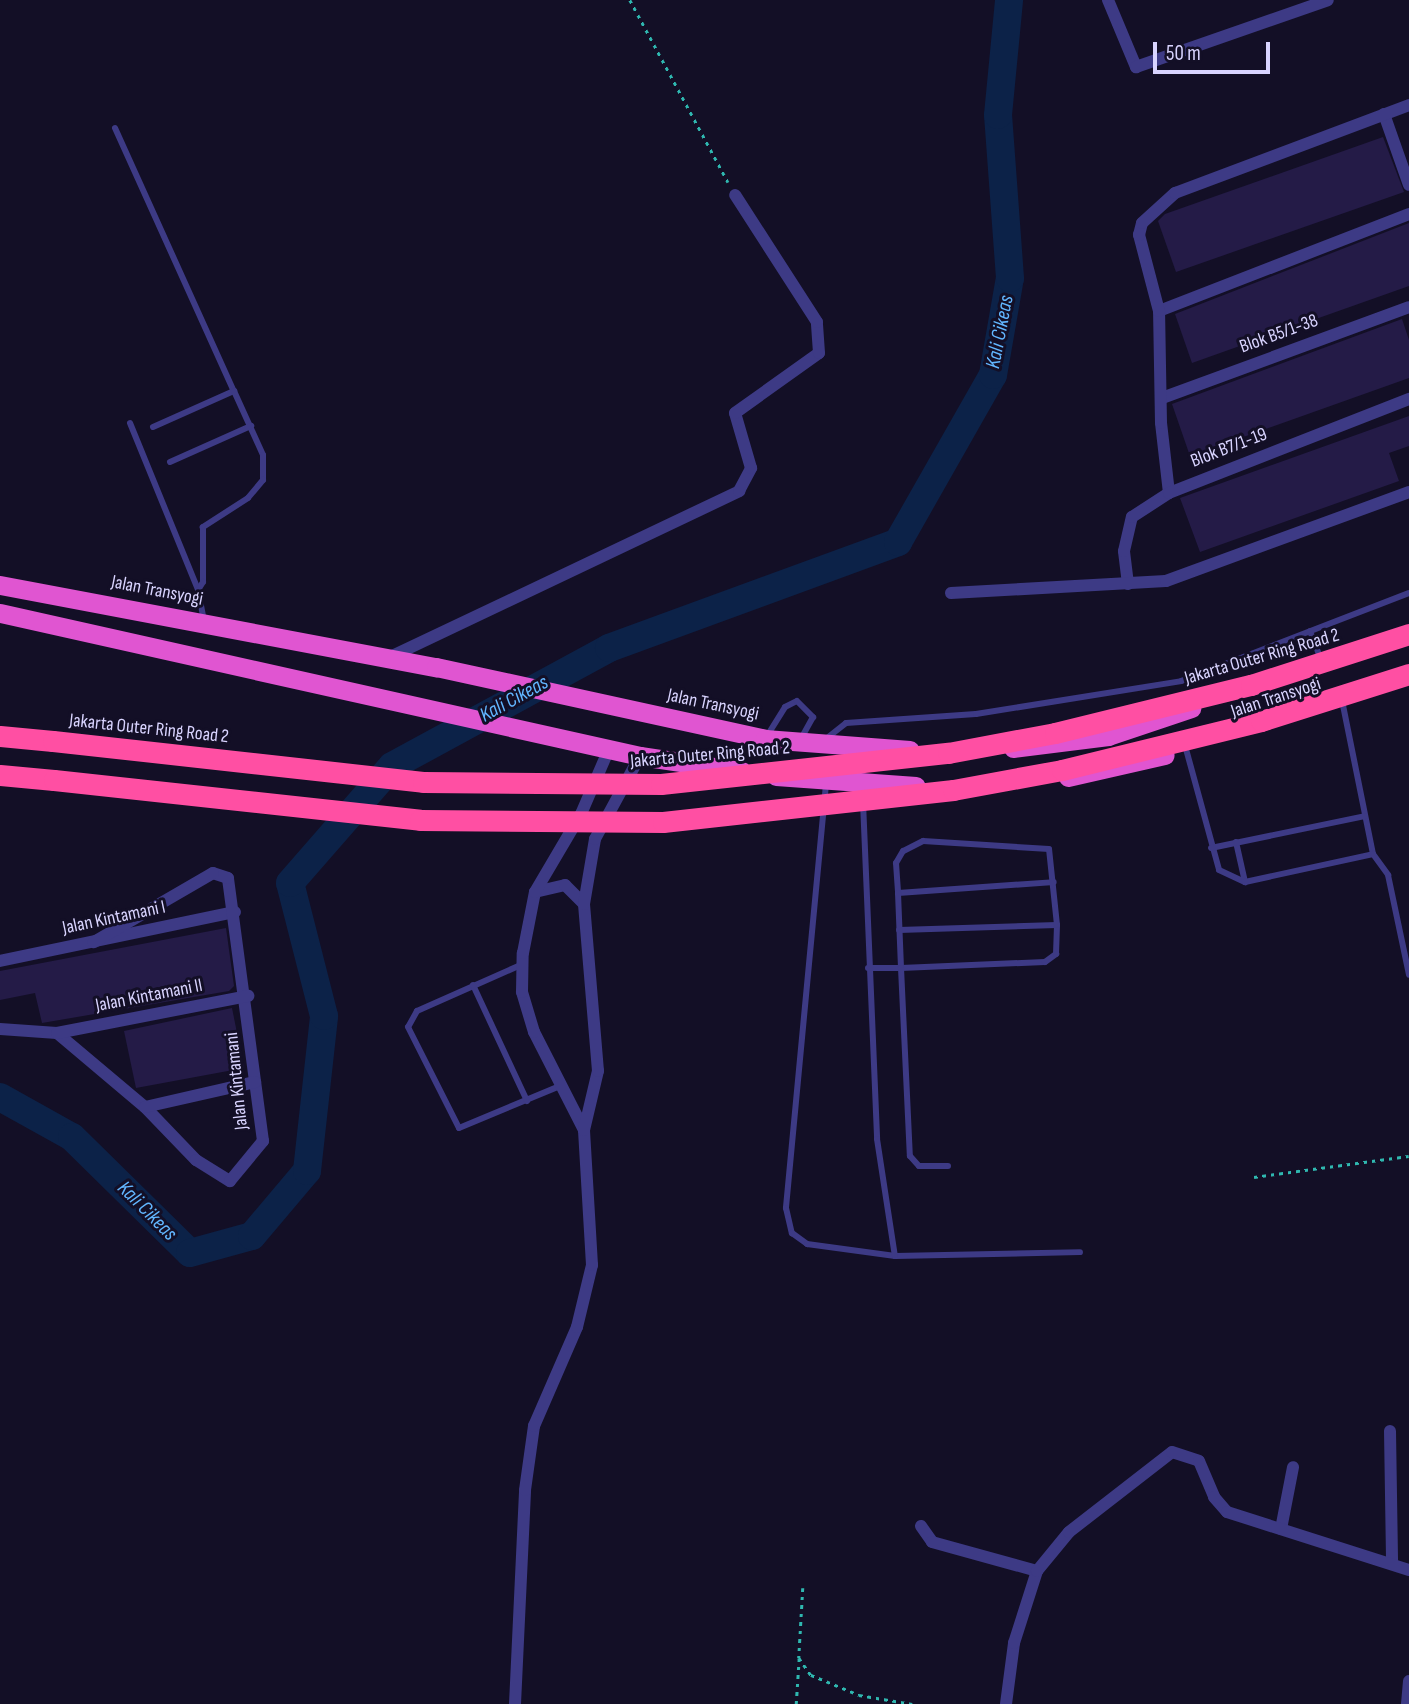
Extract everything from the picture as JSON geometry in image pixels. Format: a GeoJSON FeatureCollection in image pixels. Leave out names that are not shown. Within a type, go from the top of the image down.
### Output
{"type":"FeatureCollection","features":[{"type":"Feature","properties":{"kind":"highway","name":"Jalan Transyogi"},"geometry":{"type":"LineString","coordinates":[[0,584],[436,667],[797,745],[932,751],[1057,746],[1108,736],[1409,629]]}},
{"type":"Feature","properties":{"kind":"highway","name":"Jalan Transyogi"},"geometry":{"type":"LineString","coordinates":[[0,613],[640,756],[826,784],[863,786],[1005,786],[1105,772],[1342,700],[1409,675]]}},
{"type":"Feature","properties":{"kind":"highway","name":"Jakarta Outer Ring Road 2"},"geometry":{"type":"LineString","coordinates":[[0,736],[423,782],[661,784],[948,753],[1055,733],[1263,682],[1409,634]]}},
{"type":"Feature","properties":{"kind":"highway"},"geometry":{"type":"LineString","coordinates":[[0,775],[419,820],[663,822],[953,790],[1062,770],[1261,722],[1409,675]]}},
{"type":"Feature","properties":{"kind":"street"},"geometry":{"type":"LineString","coordinates":[[1108,0],[1136,67],[1328,0]]}},
{"type":"Feature","properties":{"kind":"street"},"geometry":{"type":"LineString","coordinates":[[1169,493],[1159,311],[1139,234],[1158,204],[1409,104]]}},
{"type":"Feature","properties":{"kind":"street"},"geometry":{"type":"LineString","coordinates":[[1384,114],[1409,185]]}},
{"type":"Feature","properties":{"kind":"street"},"geometry":{"type":"LineString","coordinates":[[388,658],[636,537],[739,491],[751,468],[735,413],[819,353],[817,322],[735,195]]}},
{"type":"Feature","properties":{"kind":"street"},"geometry":{"type":"LineString","coordinates":[[1159,311],[1409,214]]}},
{"type":"Feature","properties":{"kind":"street","name":"Blok B5/1-38"},"geometry":{"type":"LineString","coordinates":[[1162,398],[1409,307]]}},
{"type":"Feature","properties":{"kind":"street","name":"Blok B7/1-19"},"geometry":{"type":"LineString","coordinates":[[1128,584],[1124,551],[1132,517],[1169,493],[1409,399]]}},
{"type":"Feature","properties":{"kind":"street"},"geometry":{"type":"LineString","coordinates":[[951,593],[1166,581],[1409,492]]}},
{"type":"Feature","properties":{"kind":"street"},"geometry":{"type":"LineString","coordinates":[[584,1130],[561,1086],[522,992],[523,964],[535,892],[581,814],[609,749]]}},
{"type":"Feature","properties":{"kind":"street"},"geometry":{"type":"LineString","coordinates":[[515,1704],[525,1490],[534,1426],[578,1328],[592,1265],[584,1130],[598,1070],[584,904],[595,839],[640,756]]}},
{"type":"Feature","properties":{"kind":"street","name":"Jalan Kintamani"},"geometry":{"type":"LineString","coordinates":[[57,1033],[145,1107],[196,1160],[230,1181],[263,1141],[248,996],[228,878],[213,873],[94,942]]}},
{"type":"Feature","properties":{"kind":"street"},"geometry":{"type":"LineString","coordinates":[[535,892],[565,885],[584,904]]}},
{"type":"Feature","properties":{"kind":"street","name":"Jalan Kintamani I"},"geometry":{"type":"LineString","coordinates":[[0,961],[235,912]]}},
{"type":"Feature","properties":{"kind":"street","name":"Jalan Kintamani II"},"geometry":{"type":"LineString","coordinates":[[57,1033],[248,996]]}},
{"type":"Feature","properties":{"kind":"street"},"geometry":{"type":"LineString","coordinates":[[0,1029],[57,1033]]}},
{"type":"Feature","properties":{"kind":"street"},"geometry":{"type":"LineString","coordinates":[[145,1107],[255,1082]]}},
{"type":"Feature","properties":{"kind":"street"},"geometry":{"type":"LineString","coordinates":[[1390,1431],[1392,1562]]}},
{"type":"Feature","properties":{"kind":"street"},"geometry":{"type":"LineString","coordinates":[[1006,1704],[1014,1643],[1037,1571],[1069,1532],[1172,1452],[1199,1461],[1214,1497],[1227,1512],[1392,1562],[1409,1570]]}},
{"type":"Feature","properties":{"kind":"street"},"geometry":{"type":"LineString","coordinates":[[1281,1529],[1293,1467]]}},
{"type":"Feature","properties":{"kind":"street"},"geometry":{"type":"LineString","coordinates":[[921,1526],[932,1542],[1037,1571]]}},
{"type":"Feature","properties":{"kind":"street"},"geometry":{"type":"LineString","coordinates":[[1407,1704],[1409,1681]]}},
{"type":"Feature","properties":{"kind":"lane"},"geometry":{"type":"LineString","coordinates":[[115,128],[263,455],[263,480],[248,498],[203,527],[203,582],[198,590]]}},
{"type":"Feature","properties":{"kind":"lane"},"geometry":{"type":"LineString","coordinates":[[153,427],[234,391]]}},
{"type":"Feature","properties":{"kind":"lane"},"geometry":{"type":"LineString","coordinates":[[130,423],[198,590],[205,623]]}},
{"type":"Feature","properties":{"kind":"lane"},"geometry":{"type":"LineString","coordinates":[[170,462],[251,426]]}},
{"type":"Feature","properties":{"kind":"lane"},"geometry":{"type":"LineString","coordinates":[[135,435],[144,431]]}},
{"type":"Feature","properties":{"kind":"lane"},"geometry":{"type":"LineString","coordinates":[[149,470],[160,467]]}},
{"type":"Feature","properties":{"kind":"lane"},"geometry":{"type":"LineString","coordinates":[[823,747],[846,723],[976,714],[1181,681],[1409,593]]}},
{"type":"Feature","properties":{"kind":"lane"},"geometry":{"type":"LineString","coordinates":[[1310,631],[1322,661]]}},
{"type":"Feature","properties":{"kind":"lane"},"geometry":{"type":"LineString","coordinates":[[1342,700],[1373,854],[1388,875],[1409,975]]}},
{"type":"Feature","properties":{"kind":"lane"},"geometry":{"type":"LineString","coordinates":[[765,739],[785,707],[797,701],[813,717],[797,745]]}},
{"type":"Feature","properties":{"kind":"lane"},"geometry":{"type":"LineString","coordinates":[[1186,749],[1219,870],[1245,882],[1373,854]]}},
{"type":"Feature","properties":{"kind":"lane"},"geometry":{"type":"LineString","coordinates":[[826,784],[788,1222],[807,1244],[895,1256],[1080,1252]]}},
{"type":"Feature","properties":{"kind":"lane"},"geometry":{"type":"LineString","coordinates":[[863,786],[868,968],[877,1139],[895,1256]]}},
{"type":"Feature","properties":{"kind":"lane"},"geometry":{"type":"LineString","coordinates":[[1211,848],[1365,816]]}},
{"type":"Feature","properties":{"kind":"lane"},"geometry":{"type":"LineString","coordinates":[[868,968],[901,968],[1045,962],[1056,954],[1057,925],[1049,849],[1043,845],[923,841],[900,855],[898,893],[901,968],[910,1156],[919,1166],[948,1166]]}},
{"type":"Feature","properties":{"kind":"lane"},"geometry":{"type":"LineString","coordinates":[[1236,842],[1245,882]]}},
{"type":"Feature","properties":{"kind":"lane"},"geometry":{"type":"LineString","coordinates":[[898,893],[1054,882]]}},
{"type":"Feature","properties":{"kind":"lane"},"geometry":{"type":"LineString","coordinates":[[900,930],[1057,925]]}},
{"type":"Feature","properties":{"kind":"lane"},"geometry":{"type":"LineString","coordinates":[[523,964],[417,1011],[408,1027],[459,1128],[561,1086]]}},
{"type":"Feature","properties":{"kind":"lane"},"geometry":{"type":"LineString","coordinates":[[473,985],[527,1101]]}},
{"type":"Feature","properties":{"kind":"path"},"geometry":{"type":"LineString","coordinates":[[630,0],[735,195]]}},
{"type":"Feature","properties":{"kind":"path"},"geometry":{"type":"LineString","coordinates":[[1254,1177],[1409,1156]]}},
{"type":"Feature","properties":{"kind":"path"},"geometry":{"type":"LineString","coordinates":[[796,1704],[803,1588]]}},
{"type":"Feature","properties":{"kind":"path"},"geometry":{"type":"LineString","coordinates":[[799,1658],[811,1675],[859,1695],[912,1704]]}},
{"type":"Feature","properties":{"kind":"building"},"geometry":{"type":"Polygon","coordinates":[[[1383,137],[1404,192],[1176,272],[1158,221],[1165,214],[1383,137]]]}},
{"type":"Feature","properties":{"kind":"building"},"geometry":{"type":"Polygon","coordinates":[[[1409,223],[1409,286],[1192,363],[1175,314],[1409,223]]]}},
{"type":"Feature","properties":{"kind":"building"},"geometry":{"type":"Polygon","coordinates":[[[1402,319],[1409,340],[1409,378],[1190,456],[1172,404],[1402,319]]]}},
{"type":"Feature","properties":{"kind":"building"},"geometry":{"type":"Polygon","coordinates":[[[1409,416],[1409,446],[1389,453],[1399,481],[1200,552],[1180,498],[1409,416]]]}},
{"type":"Feature","properties":{"kind":"building"},"geometry":{"type":"Polygon","coordinates":[[[226,928],[234,986],[229,991],[42,1023],[35,993],[0,1000],[0,971],[226,928]]]}},
{"type":"Feature","properties":{"kind":"building"},"geometry":{"type":"Polygon","coordinates":[[[232,1008],[244,1068],[136,1088],[124,1031],[232,1008]]]}},
{"type":"Feature","properties":{"kind":"waterway","name":"Kali Cikeas"},"geometry":{"type":"LineString","coordinates":[[0,1097],[72,1137],[190,1253],[252,1236],[307,1171],[324,1016],[290,883],[392,766],[609,648],[898,542],[993,375],[1010,278],[998,115],[1009,0]]}}]}
